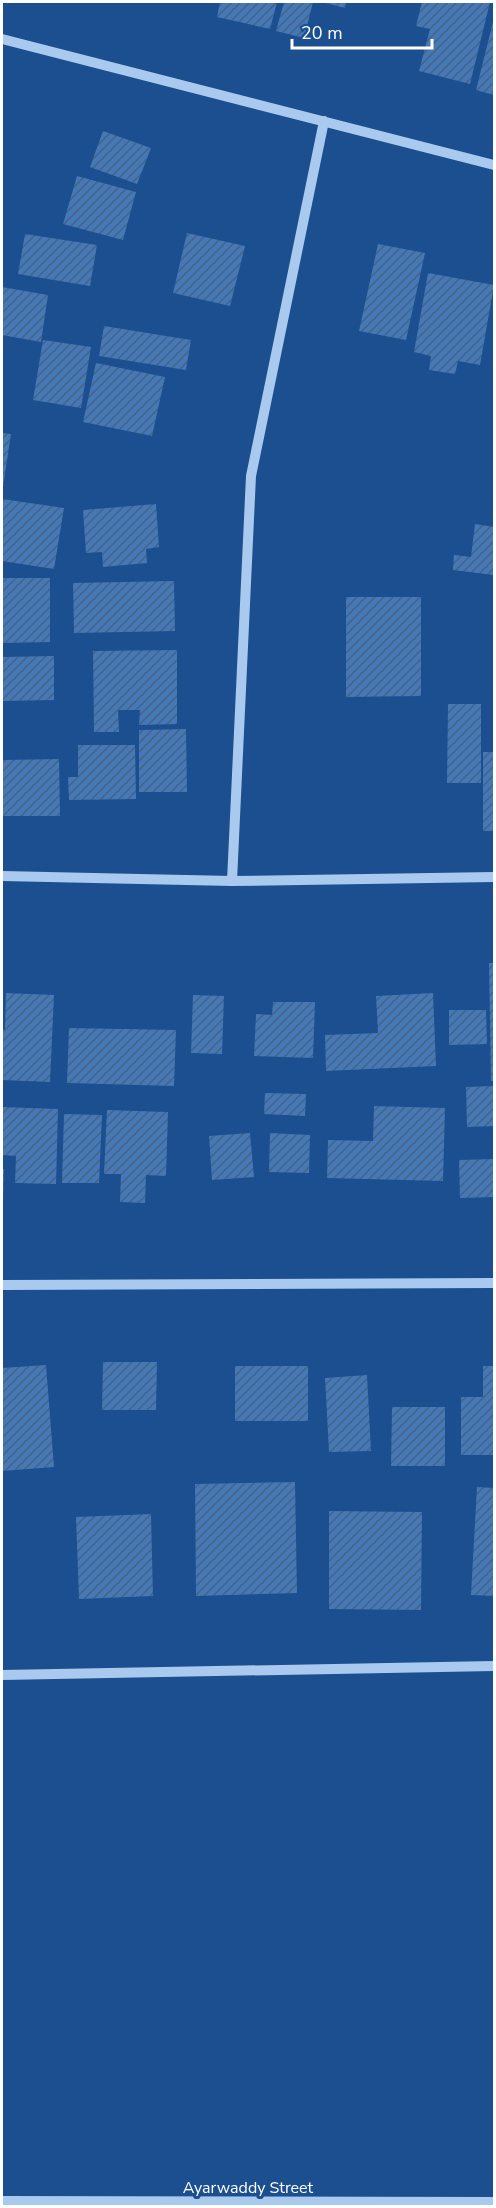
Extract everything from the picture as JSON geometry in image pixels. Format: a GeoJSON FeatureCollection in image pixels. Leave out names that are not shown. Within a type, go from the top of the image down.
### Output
{"type":"FeatureCollection","features":[{"type":"Feature","properties":{"kind":"street"},"geometry":{"type":"LineString","coordinates":[[2,39],[495,165]]}},
{"type":"Feature","properties":{"kind":"street"},"geometry":{"type":"LineString","coordinates":[[232,881],[251,476],[324,121]]}},
{"type":"Feature","properties":{"kind":"street"},"geometry":{"type":"LineString","coordinates":[[2,876],[232,881],[495,877]]}},
{"type":"Feature","properties":{"kind":"street"},"geometry":{"type":"LineString","coordinates":[[2,1285],[495,1283]]}},
{"type":"Feature","properties":{"kind":"street"},"geometry":{"type":"LineString","coordinates":[[2,1675],[495,1666]]}},
{"type":"Feature","properties":{"kind":"street","name":"Ayarwaddy Street"},"geometry":{"type":"LineString","coordinates":[[2,2201],[495,2202]]}},
{"type":"Feature","properties":{"kind":"building"},"geometry":{"type":"Polygon","coordinates":[[[220,2],[277,2],[270,29],[217,17],[220,2]]]}},
{"type":"Feature","properties":{"kind":"building"},"geometry":{"type":"Polygon","coordinates":[[[284,2],[313,2],[304,38],[276,31],[284,2]]]}},
{"type":"Feature","properties":{"kind":"building"},"geometry":{"type":"Polygon","coordinates":[[[322,2],[346,2],[345,8],[322,2]]]}},
{"type":"Feature","properties":{"kind":"building"},"geometry":{"type":"Polygon","coordinates":[[[422,2],[490,2],[470,84],[419,71],[430,29],[416,26],[422,2]]]}},
{"type":"Feature","properties":{"kind":"building"},"geometry":{"type":"Polygon","coordinates":[[[494,18],[494,95],[476,90],[494,18]]]}},
{"type":"Feature","properties":{"kind":"building"},"geometry":{"type":"Polygon","coordinates":[[[103,131],[151,148],[137,184],[90,167],[103,131]]]}},
{"type":"Feature","properties":{"kind":"building"},"geometry":{"type":"Polygon","coordinates":[[[77,176],[136,192],[123,240],[63,224],[77,176]]]}},
{"type":"Feature","properties":{"kind":"building"},"geometry":{"type":"Polygon","coordinates":[[[187,233],[245,246],[230,306],[173,293],[187,233]]]}},
{"type":"Feature","properties":{"kind":"building"},"geometry":{"type":"Polygon","coordinates":[[[25,234],[97,245],[90,286],[18,274],[25,234]]]}},
{"type":"Feature","properties":{"kind":"building"},"geometry":{"type":"Polygon","coordinates":[[[378,244],[425,253],[406,340],[359,331],[378,244]]]}},
{"type":"Feature","properties":{"kind":"building"},"geometry":{"type":"Polygon","coordinates":[[[428,273],[494,285],[480,365],[458,361],[455,374],[429,370],[431,356],[414,352],[428,273]]]}},
{"type":"Feature","properties":{"kind":"building"},"geometry":{"type":"Polygon","coordinates":[[[2,287],[48,295],[41,342],[2,335],[2,287]]]}},
{"type":"Feature","properties":{"kind":"building"},"geometry":{"type":"Polygon","coordinates":[[[104,326],[191,340],[186,370],[99,356],[104,326]]]}},
{"type":"Feature","properties":{"kind":"building"},"geometry":{"type":"Polygon","coordinates":[[[43,340],[91,347],[81,408],[33,400],[43,340]]]}},
{"type":"Feature","properties":{"kind":"building"},"geometry":{"type":"Polygon","coordinates":[[[96,363],[165,377],[152,436],[83,422],[96,363]]]}},
{"type":"Feature","properties":{"kind":"building"},"geometry":{"type":"Polygon","coordinates":[[[2,433],[11,434],[3,487],[2,487],[2,433]]]}},
{"type":"Feature","properties":{"kind":"building"},"geometry":{"type":"Polygon","coordinates":[[[2,499],[64,508],[54,569],[2,561],[2,499]]]}},
{"type":"Feature","properties":{"kind":"building"},"geometry":{"type":"Polygon","coordinates":[[[156,504],[159,547],[146,549],[147,563],[103,567],[102,552],[86,553],[83,510],[156,504]]]}},
{"type":"Feature","properties":{"kind":"building"},"geometry":{"type":"Polygon","coordinates":[[[475,524],[494,527],[494,575],[453,570],[454,555],[471,557],[475,524]]]}},
{"type":"Feature","properties":{"kind":"building"},"geometry":{"type":"Polygon","coordinates":[[[2,578],[50,578],[50,642],[2,643],[2,578]]]}},
{"type":"Feature","properties":{"kind":"building"},"geometry":{"type":"Polygon","coordinates":[[[174,581],[175,631],[74,633],[73,583],[174,581]]]}},
{"type":"Feature","properties":{"kind":"building"},"geometry":{"type":"Polygon","coordinates":[[[346,597],[421,597],[421,696],[346,697],[346,597]]]}},
{"type":"Feature","properties":{"kind":"building"},"geometry":{"type":"Polygon","coordinates":[[[177,650],[177,724],[139,725],[140,710],[118,710],[119,732],[94,732],[93,651],[177,650]]]}},
{"type":"Feature","properties":{"kind":"building"},"geometry":{"type":"Polygon","coordinates":[[[54,656],[54,700],[2,701],[2,657],[54,656]]]}},
{"type":"Feature","properties":{"kind":"building"},"geometry":{"type":"Polygon","coordinates":[[[448,704],[481,704],[481,783],[447,783],[448,704]]]}},
{"type":"Feature","properties":{"kind":"building"},"geometry":{"type":"Polygon","coordinates":[[[186,729],[187,792],[139,792],[139,730],[186,729]]]}},
{"type":"Feature","properties":{"kind":"building"},"geometry":{"type":"Polygon","coordinates":[[[78,745],[135,745],[136,799],[69,800],[68,777],[78,777],[78,745]]]}},
{"type":"Feature","properties":{"kind":"building"},"geometry":{"type":"Polygon","coordinates":[[[483,752],[494,752],[494,831],[483,831],[483,752]]]}},
{"type":"Feature","properties":{"kind":"building"},"geometry":{"type":"Polygon","coordinates":[[[59,759],[60,816],[2,816],[2,760],[59,759]]]}},
{"type":"Feature","properties":{"kind":"building"},"geometry":{"type":"Polygon","coordinates":[[[489,963],[494,963],[494,1081],[491,1081],[489,963]]]}},
{"type":"Feature","properties":{"kind":"building"},"geometry":{"type":"Polygon","coordinates":[[[6,993],[54,995],[50,1082],[2,1080],[2,1029],[5,1030],[6,993]]]}},
{"type":"Feature","properties":{"kind":"building"},"geometry":{"type":"Polygon","coordinates":[[[433,993],[436,1066],[326,1071],[325,1035],[378,1033],[376,996],[433,993]]]}},
{"type":"Feature","properties":{"kind":"building"},"geometry":{"type":"Polygon","coordinates":[[[193,995],[224,996],[222,1054],[191,1053],[193,995]]]}},
{"type":"Feature","properties":{"kind":"building"},"geometry":{"type":"Polygon","coordinates":[[[273,1002],[315,1002],[313,1058],[254,1056],[256,1014],[272,1015],[273,1002]]]}},
{"type":"Feature","properties":{"kind":"building"},"geometry":{"type":"Polygon","coordinates":[[[449,1010],[486,1010],[487,1044],[449,1045],[449,1010]]]}},
{"type":"Feature","properties":{"kind":"building"},"geometry":{"type":"Polygon","coordinates":[[[69,1028],[176,1030],[174,1086],[67,1083],[69,1028]]]}},
{"type":"Feature","properties":{"kind":"building"},"geometry":{"type":"Polygon","coordinates":[[[494,1086],[494,1126],[467,1127],[466,1087],[494,1086]]]}},
{"type":"Feature","properties":{"kind":"building"},"geometry":{"type":"Polygon","coordinates":[[[265,1093],[306,1094],[305,1116],[264,1114],[265,1093]]]}},
{"type":"Feature","properties":{"kind":"building"},"geometry":{"type":"Polygon","coordinates":[[[374,1106],[445,1108],[443,1181],[327,1178],[328,1140],[373,1141],[374,1106]]]}},
{"type":"Feature","properties":{"kind":"building"},"geometry":{"type":"Polygon","coordinates":[[[2,1107],[58,1109],[56,1184],[15,1183],[16,1156],[2,1155],[2,1107]]]}},
{"type":"Feature","properties":{"kind":"building"},"geometry":{"type":"Polygon","coordinates":[[[107,1110],[168,1112],[166,1176],[146,1175],[145,1203],[120,1202],[121,1174],[104,1174],[107,1110]]]}},
{"type":"Feature","properties":{"kind":"building"},"geometry":{"type":"Polygon","coordinates":[[[64,1114],[102,1115],[99,1183],[62,1183],[64,1114]]]}},
{"type":"Feature","properties":{"kind":"building"},"geometry":{"type":"Polygon","coordinates":[[[250,1133],[254,1177],[212,1180],[209,1136],[250,1133]]]}},
{"type":"Feature","properties":{"kind":"building"},"geometry":{"type":"Polygon","coordinates":[[[270,1133],[310,1135],[309,1173],[269,1172],[270,1133]]]}},
{"type":"Feature","properties":{"kind":"building"},"geometry":{"type":"Polygon","coordinates":[[[494,1159],[494,1197],[460,1198],[459,1160],[494,1159]]]}},
{"type":"Feature","properties":{"kind":"building"},"geometry":{"type":"Polygon","coordinates":[[[2,1169],[4,1169],[3,1202],[2,1202],[2,1169]]]}},
{"type":"Feature","properties":{"kind":"building"},"geometry":{"type":"Polygon","coordinates":[[[103,1362],[157,1362],[156,1410],[102,1410],[103,1362]]]}},
{"type":"Feature","properties":{"kind":"building"},"geometry":{"type":"Polygon","coordinates":[[[46,1365],[54,1467],[2,1471],[2,1368],[46,1365]]]}},
{"type":"Feature","properties":{"kind":"building"},"geometry":{"type":"Polygon","coordinates":[[[235,1366],[308,1366],[308,1421],[235,1421],[235,1366]]]}},
{"type":"Feature","properties":{"kind":"building"},"geometry":{"type":"Polygon","coordinates":[[[483,1366],[494,1366],[494,1455],[461,1455],[461,1397],[483,1397],[483,1366]]]}},
{"type":"Feature","properties":{"kind":"building"},"geometry":{"type":"Polygon","coordinates":[[[367,1375],[371,1451],[329,1452],[325,1378],[367,1375]]]}},
{"type":"Feature","properties":{"kind":"building"},"geometry":{"type":"Polygon","coordinates":[[[392,1407],[445,1407],[445,1466],[391,1466],[392,1407]]]}},
{"type":"Feature","properties":{"kind":"building"},"geometry":{"type":"Polygon","coordinates":[[[295,1482],[297,1593],[196,1596],[195,1484],[295,1482]]]}},
{"type":"Feature","properties":{"kind":"building"},"geometry":{"type":"Polygon","coordinates":[[[477,1487],[494,1488],[494,1596],[471,1595],[477,1487]]]}},
{"type":"Feature","properties":{"kind":"building"},"geometry":{"type":"Polygon","coordinates":[[[329,1511],[422,1512],[421,1610],[329,1609],[329,1511]]]}},
{"type":"Feature","properties":{"kind":"building"},"geometry":{"type":"Polygon","coordinates":[[[151,1514],[153,1596],[79,1599],[76,1517],[151,1514]]]}}]}
